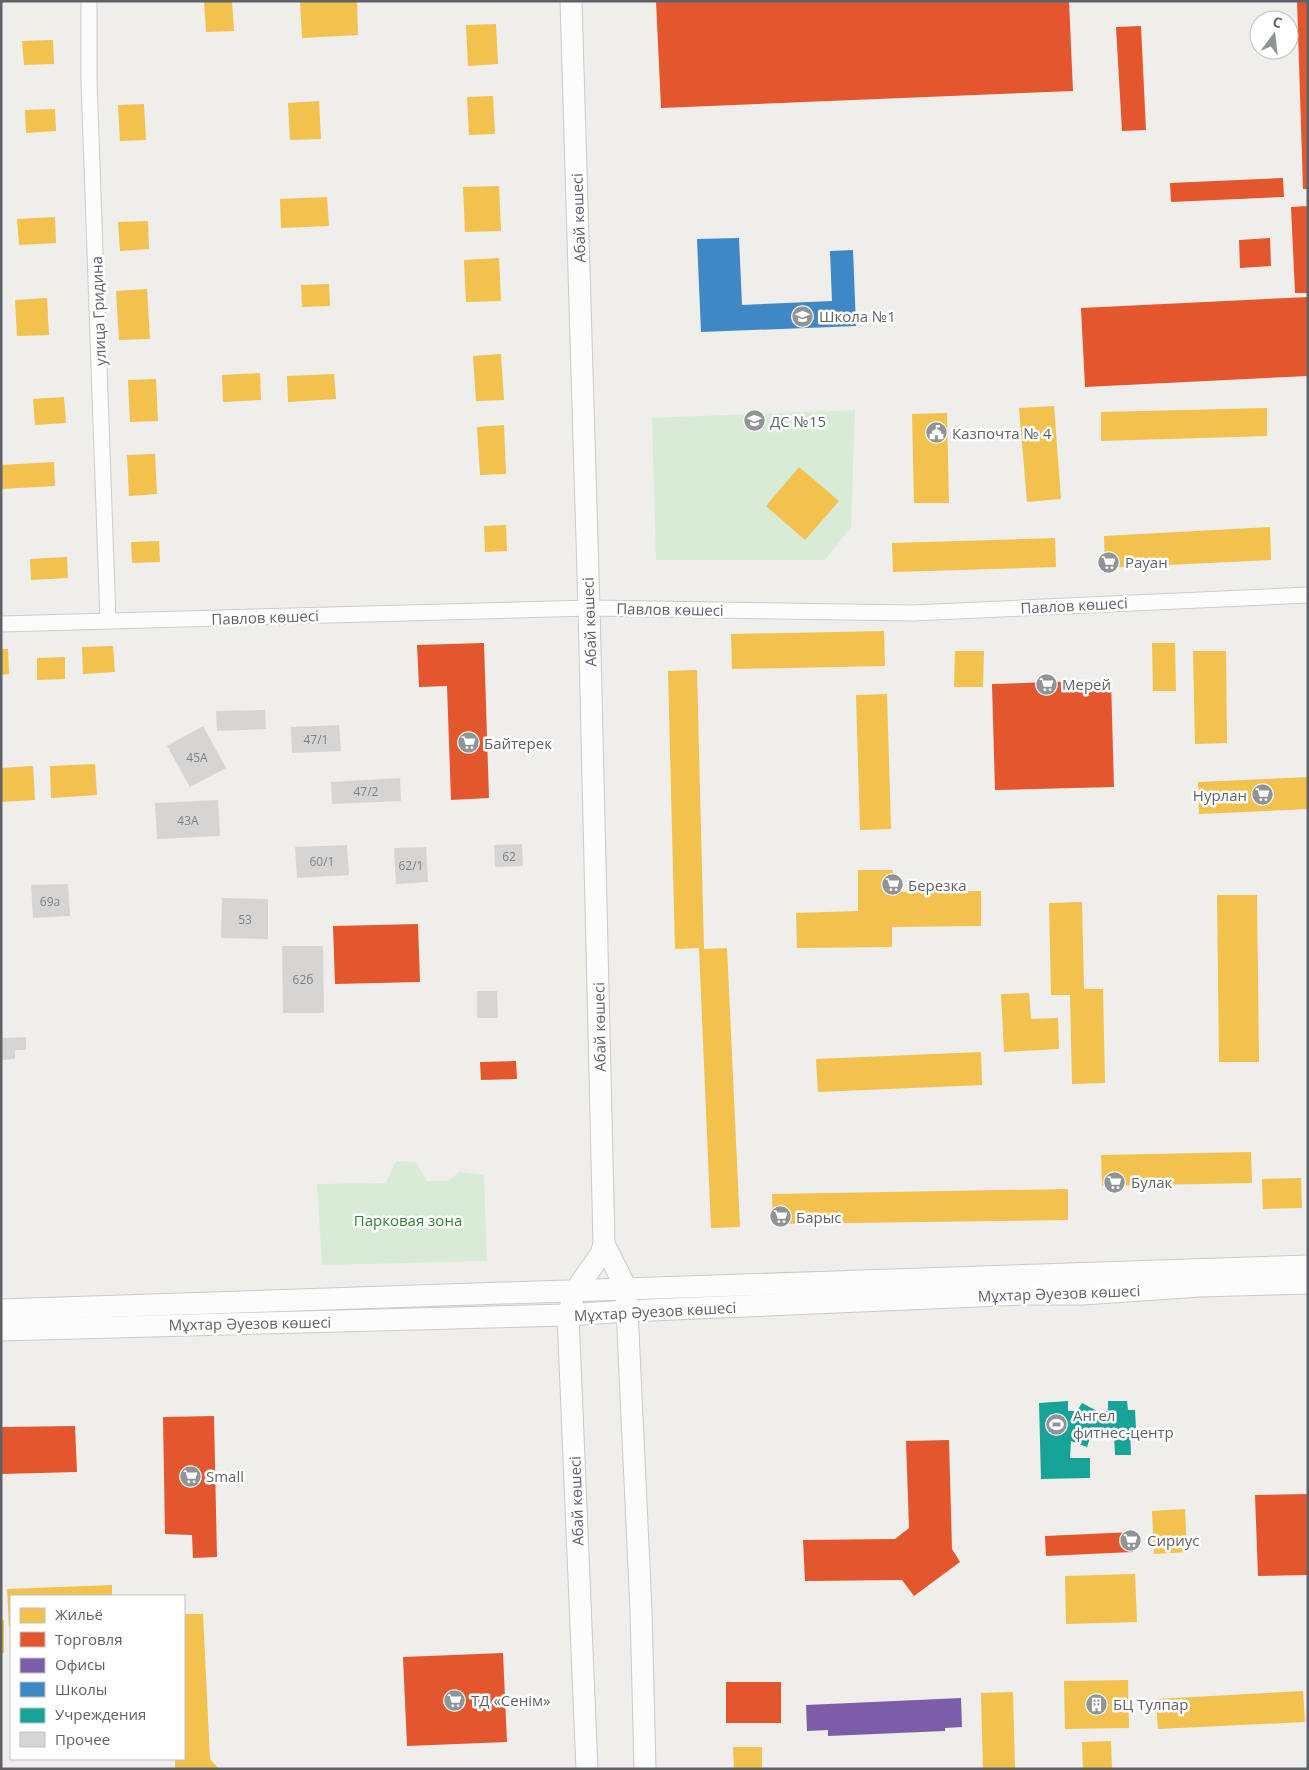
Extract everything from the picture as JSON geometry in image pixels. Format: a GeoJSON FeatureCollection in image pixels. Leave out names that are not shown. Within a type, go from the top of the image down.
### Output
{"type":"FeatureCollection","features":[{"type":"Feature","properties":{"kind":"main road","name":"Абай көшесі"},"geometry":{"type":"LineString","coordinates":[[571,1],[589,608],[604,1244],[601,1254],[575,1291],[568,1315],[587,1769]]}},
{"type":"Feature","properties":{"kind":"main road","name":"Абай көшесі"},"geometry":{"type":"LineString","coordinates":[[604,1244],[626,1288],[641,1610],[645,1769]]}},
{"type":"Feature","properties":{"kind":"main road","name":"Мұхтар Әуезов көшесі"},"geometry":{"type":"LineString","coordinates":[[1,1310],[1308,1266]]}},
{"type":"Feature","properties":{"kind":"main road","name":"Мұхтар Әуезов көшесі"},"geometry":{"type":"LineString","coordinates":[[1,1330],[568,1315],[1014,1295],[1083,1294],[1200,1286],[1308,1283]]}},
{"type":"Feature","properties":{"kind":"street","name":"улица Гридина"},"geometry":{"type":"LineString","coordinates":[[89,1],[89,81],[108,621]]}},
{"type":"Feature","properties":{"kind":"street","name":"Павлов көшесі"},"geometry":{"type":"LineString","coordinates":[[1,624],[589,608],[913,613],[1308,595]]}},
{"type":"Feature","properties":{"kind":"green space"},"geometry":{"type":"Polygon","coordinates":[[[855,410],[851,527],[825,560],[656,560],[652,418],[855,410]]]}},
{"type":"Feature","properties":{"kind":"green space","name":"Парковая зона"},"geometry":{"type":"Polygon","coordinates":[[[396,1161],[416,1162],[427,1181],[448,1181],[459,1172],[484,1175],[487,1261],[322,1265],[317,1184],[386,1183],[396,1161]]]}},
{"type":"Feature","properties":{"kind":"building: Жильё"},"geometry":{"type":"Polygon","coordinates":[[[204,1],[232,1],[234,31],[206,32],[204,1]]]}},
{"type":"Feature","properties":{"kind":"building: Жильё"},"geometry":{"type":"Polygon","coordinates":[[[300,1],[357,1],[358,35],[302,38],[300,1]]]}},
{"type":"Feature","properties":{"kind":"building: Жильё"},"geometry":{"type":"Polygon","coordinates":[[[496,24],[498,64],[468,66],[466,25],[496,24]]]}},
{"type":"Feature","properties":{"kind":"building: Жильё"},"geometry":{"type":"Polygon","coordinates":[[[53,40],[54,64],[24,65],[22,41],[53,40]]]}},
{"type":"Feature","properties":{"kind":"building: Жильё"},"geometry":{"type":"Polygon","coordinates":[[[493,96],[495,134],[469,135],[467,97],[493,96]]]}},
{"type":"Feature","properties":{"kind":"building: Жильё"},"geometry":{"type":"Polygon","coordinates":[[[319,101],[321,139],[290,140],[288,103],[319,101]]]}},
{"type":"Feature","properties":{"kind":"building: Жильё"},"geometry":{"type":"Polygon","coordinates":[[[144,104],[146,140],[120,141],[118,105],[144,104]]]}},
{"type":"Feature","properties":{"kind":"building: Жильё"},"geometry":{"type":"Polygon","coordinates":[[[55,109],[56,131],[26,133],[25,110],[55,109]]]}},
{"type":"Feature","properties":{"kind":"building: Жильё"},"geometry":{"type":"Polygon","coordinates":[[[499,186],[501,231],[465,232],[463,187],[499,186]]]}},
{"type":"Feature","properties":{"kind":"building: Жильё"},"geometry":{"type":"Polygon","coordinates":[[[327,197],[329,226],[281,228],[280,199],[327,197]]]}},
{"type":"Feature","properties":{"kind":"building: Жильё"},"geometry":{"type":"Polygon","coordinates":[[[55,217],[56,243],[19,245],[17,219],[55,217]]]}},
{"type":"Feature","properties":{"kind":"building: Жильё"},"geometry":{"type":"Polygon","coordinates":[[[148,221],[149,249],[120,251],[118,222],[148,221]]]}},
{"type":"Feature","properties":{"kind":"building: Жильё"},"geometry":{"type":"Polygon","coordinates":[[[499,258],[501,301],[466,302],[464,260],[499,258]]]}},
{"type":"Feature","properties":{"kind":"building: Жильё"},"geometry":{"type":"Polygon","coordinates":[[[329,284],[330,306],[302,307],[301,285],[329,284]]]}},
{"type":"Feature","properties":{"kind":"building: Жильё"},"geometry":{"type":"Polygon","coordinates":[[[147,289],[150,339],[119,340],[116,291],[147,289]]]}},
{"type":"Feature","properties":{"kind":"building: Жильё"},"geometry":{"type":"Polygon","coordinates":[[[47,298],[49,335],[17,336],[15,300],[47,298]]]}},
{"type":"Feature","properties":{"kind":"building: Жильё"},"geometry":{"type":"Polygon","coordinates":[[[501,354],[504,400],[476,401],[473,356],[501,354]]]}},
{"type":"Feature","properties":{"kind":"building: Жильё"},"geometry":{"type":"Polygon","coordinates":[[[260,373],[261,400],[223,402],[222,375],[260,373]]]}},
{"type":"Feature","properties":{"kind":"building: Жильё"},"geometry":{"type":"Polygon","coordinates":[[[334,374],[336,399],[288,402],[287,376],[334,374]]]}},
{"type":"Feature","properties":{"kind":"building: Жильё"},"geometry":{"type":"Polygon","coordinates":[[[156,379],[158,421],[130,422],[128,380],[156,379]]]}},
{"type":"Feature","properties":{"kind":"building: Жильё"},"geometry":{"type":"Polygon","coordinates":[[[64,397],[66,423],[35,425],[33,399],[64,397]]]}},
{"type":"Feature","properties":{"kind":"building: Жильё"},"geometry":{"type":"Polygon","coordinates":[[[1054,406],[1061,499],[1027,502],[1019,408],[1054,406]]]}},
{"type":"Feature","properties":{"kind":"building: Жильё"},"geometry":{"type":"Polygon","coordinates":[[[1267,408],[1267,436],[1101,441],[1101,412],[1267,408]]]}},
{"type":"Feature","properties":{"kind":"building: Жильё"},"geometry":{"type":"Polygon","coordinates":[[[947,413],[949,503],[914,503],[912,414],[947,413]]]}},
{"type":"Feature","properties":{"kind":"building: Жильё"},"geometry":{"type":"Polygon","coordinates":[[[504,425],[506,474],[480,475],[477,427],[504,425]]]}},
{"type":"Feature","properties":{"kind":"building: Жильё"},"geometry":{"type":"Polygon","coordinates":[[[155,454],[157,494],[129,496],[127,455],[155,454]]]}},
{"type":"Feature","properties":{"kind":"building: Жильё"},"geometry":{"type":"Polygon","coordinates":[[[54,462],[55,486],[1,489],[1,465],[54,462]]]}},
{"type":"Feature","properties":{"kind":"building: Жильё"},"geometry":{"type":"Polygon","coordinates":[[[799,467],[839,501],[805,540],[766,506],[799,467]]]}},
{"type":"Feature","properties":{"kind":"building: Жильё"},"geometry":{"type":"Polygon","coordinates":[[[506,525],[507,551],[485,552],[484,526],[506,525]]]}},
{"type":"Feature","properties":{"kind":"building: Жильё"},"geometry":{"type":"Polygon","coordinates":[[[1270,527],[1271,560],[1105,568],[1104,536],[1270,527]]]}},
{"type":"Feature","properties":{"kind":"building: Жильё"},"geometry":{"type":"Polygon","coordinates":[[[1055,538],[1056,567],[893,572],[892,543],[1055,538]]]}},
{"type":"Feature","properties":{"kind":"building: Жильё"},"geometry":{"type":"Polygon","coordinates":[[[159,541],[160,562],[132,563],[131,542],[159,541]]]}},
{"type":"Feature","properties":{"kind":"building: Жильё"},"geometry":{"type":"Polygon","coordinates":[[[67,557],[68,578],[31,580],[30,559],[67,557]]]}},
{"type":"Feature","properties":{"kind":"building: Жильё"},"geometry":{"type":"Polygon","coordinates":[[[884,631],[885,666],[732,669],[731,634],[884,631]]]}},
{"type":"Feature","properties":{"kind":"building: Жильё"},"geometry":{"type":"Polygon","coordinates":[[[1152,643],[1175,643],[1176,691],[1153,691],[1152,643]]]}},
{"type":"Feature","properties":{"kind":"building: Жильё"},"geometry":{"type":"Polygon","coordinates":[[[113,646],[115,672],[83,674],[82,647],[113,646]]]}},
{"type":"Feature","properties":{"kind":"building: Жильё"},"geometry":{"type":"Polygon","coordinates":[[[1,649],[8,649],[9,674],[1,675],[1,649]]]}},
{"type":"Feature","properties":{"kind":"building: Жильё"},"geometry":{"type":"Polygon","coordinates":[[[955,651],[984,651],[983,687],[954,687],[955,651]]]}},
{"type":"Feature","properties":{"kind":"building: Жильё"},"geometry":{"type":"Polygon","coordinates":[[[1193,651],[1226,651],[1227,743],[1195,744],[1193,651]]]}},
{"type":"Feature","properties":{"kind":"building: Жильё"},"geometry":{"type":"Polygon","coordinates":[[[65,657],[65,679],[37,680],[37,658],[65,657]]]}},
{"type":"Feature","properties":{"kind":"building: Жильё"},"geometry":{"type":"Polygon","coordinates":[[[697,670],[704,949],[727,948],[740,1227],[711,1228],[699,948],[675,949],[668,671],[697,670]]]}},
{"type":"Feature","properties":{"kind":"building: Жильё"},"geometry":{"type":"Polygon","coordinates":[[[887,694],[891,829],[860,830],[856,695],[887,694]]]}},
{"type":"Feature","properties":{"kind":"building: Жильё"},"geometry":{"type":"Polygon","coordinates":[[[95,764],[97,795],[51,798],[50,766],[95,764]]]}},
{"type":"Feature","properties":{"kind":"building: Жильё"},"geometry":{"type":"Polygon","coordinates":[[[33,766],[35,800],[1,802],[1,768],[33,766]]]}},
{"type":"Feature","properties":{"kind":"building: Жильё"},"geometry":{"type":"Polygon","coordinates":[[[1308,777],[1308,809],[1199,814],[1198,782],[1308,777]]]}},
{"type":"Feature","properties":{"kind":"building: Жильё"},"geometry":{"type":"Polygon","coordinates":[[[858,870],[893,870],[893,892],[981,891],[981,926],[892,927],[892,947],[797,948],[796,913],[858,911],[858,870]]]}},
{"type":"Feature","properties":{"kind":"building: Жильё"},"geometry":{"type":"Polygon","coordinates":[[[1217,895],[1257,895],[1259,1062],[1219,1062],[1217,895]]]}},
{"type":"Feature","properties":{"kind":"building: Жильё"},"geometry":{"type":"Polygon","coordinates":[[[1082,902],[1084,989],[1103,989],[1105,1083],[1072,1084],[1070,995],[1051,995],[1049,903],[1082,902]]]}},
{"type":"Feature","properties":{"kind":"building: Жильё"},"geometry":{"type":"Polygon","coordinates":[[[1029,993],[1031,1019],[1058,1018],[1059,1049],[1004,1052],[1001,994],[1029,993]]]}},
{"type":"Feature","properties":{"kind":"building: Жильё"},"geometry":{"type":"Polygon","coordinates":[[[981,1052],[982,1085],[818,1092],[816,1059],[981,1052]]]}},
{"type":"Feature","properties":{"kind":"building: Жильё"},"geometry":{"type":"Polygon","coordinates":[[[1251,1152],[1252,1183],[1102,1186],[1101,1155],[1251,1152]]]}},
{"type":"Feature","properties":{"kind":"building: Жильё"},"geometry":{"type":"Polygon","coordinates":[[[1301,1178],[1302,1208],[1263,1209],[1262,1179],[1301,1178]]]}},
{"type":"Feature","properties":{"kind":"building: Жильё"},"geometry":{"type":"Polygon","coordinates":[[[1068,1189],[1068,1220],[773,1224],[772,1194],[1068,1189]]]}},
{"type":"Feature","properties":{"kind":"building: Жильё"},"geometry":{"type":"Polygon","coordinates":[[[1185,1509],[1187,1552],[1154,1554],[1152,1511],[1185,1509]]]}},
{"type":"Feature","properties":{"kind":"building: Жильё"},"geometry":{"type":"Polygon","coordinates":[[[1135,1574],[1137,1622],[1066,1624],[1065,1576],[1135,1574]]]}},
{"type":"Feature","properties":{"kind":"building: Жильё"},"geometry":{"type":"Polygon","coordinates":[[[112,1585],[112,1595],[10,1595],[9,1627],[7,1589],[112,1585]]]}},
{"type":"Feature","properties":{"kind":"building: Жильё"},"geometry":{"type":"Polygon","coordinates":[[[185,1614],[203,1614],[210,1759],[219,1769],[175,1769],[175,1760],[185,1760],[185,1614]]]}},
{"type":"Feature","properties":{"kind":"building: Жильё"},"geometry":{"type":"Polygon","coordinates":[[[4,1620],[4,1653],[1,1653],[1,1621],[4,1620]]]}},
{"type":"Feature","properties":{"kind":"building: Жильё","name":"БЦ Тулпар"},"geometry":{"type":"Polygon","coordinates":[[[1128,1680],[1129,1728],[1065,1729],[1064,1681],[1128,1680]]]}},
{"type":"Feature","properties":{"kind":"building: Жильё"},"geometry":{"type":"Polygon","coordinates":[[[1303,1691],[1305,1722],[1158,1729],[1156,1699],[1303,1691]]]}},
{"type":"Feature","properties":{"kind":"building: Жильё"},"geometry":{"type":"Polygon","coordinates":[[[1013,1692],[1015,1769],[983,1769],[981,1693],[1013,1692]]]}},
{"type":"Feature","properties":{"kind":"building: Жильё"},"geometry":{"type":"Polygon","coordinates":[[[1111,1741],[1112,1769],[1083,1769],[1082,1742],[1111,1741]]]}},
{"type":"Feature","properties":{"kind":"building: Жильё"},"geometry":{"type":"Polygon","coordinates":[[[733,1747],[762,1747],[762,1769],[734,1769],[733,1747]]]}},
{"type":"Feature","properties":{"kind":"building: Торговля"},"geometry":{"type":"Polygon","coordinates":[[[656,1],[1069,1],[1073,91],[661,108],[656,1]]]}},
{"type":"Feature","properties":{"kind":"building: Торговля"},"geometry":{"type":"Polygon","coordinates":[[[1297,1],[1308,1],[1308,189],[1303,189],[1299,10],[1297,10],[1297,1]]]}},
{"type":"Feature","properties":{"kind":"building: Торговля"},"geometry":{"type":"Polygon","coordinates":[[[1141,26],[1146,130],[1122,131],[1116,27],[1141,26]]]}},
{"type":"Feature","properties":{"kind":"building: Торговля"},"geometry":{"type":"Polygon","coordinates":[[[1283,178],[1284,197],[1171,202],[1170,183],[1283,178]]]}},
{"type":"Feature","properties":{"kind":"building: Торговля"},"geometry":{"type":"Polygon","coordinates":[[[1308,206],[1308,293],[1295,293],[1291,207],[1308,206]]]}},
{"type":"Feature","properties":{"kind":"building: Торговля"},"geometry":{"type":"Polygon","coordinates":[[[1270,238],[1271,266],[1240,268],[1239,240],[1270,238]]]}},
{"type":"Feature","properties":{"kind":"building: Торговля"},"geometry":{"type":"Polygon","coordinates":[[[1308,297],[1308,376],[1085,387],[1081,308],[1308,297]]]}},
{"type":"Feature","properties":{"kind":"building: Торговля","name":"Байтерек"},"geometry":{"type":"Polygon","coordinates":[[[484,643],[489,798],[451,800],[447,686],[419,687],[417,645],[484,643]]]}},
{"type":"Feature","properties":{"kind":"building: Торговля"},"geometry":{"type":"Polygon","coordinates":[[[1111,680],[1114,787],[995,790],[992,684],[1111,680]]]}},
{"type":"Feature","properties":{"kind":"building: Торговля"},"geometry":{"type":"Polygon","coordinates":[[[418,924],[420,982],[335,984],[333,926],[418,924]]]}},
{"type":"Feature","properties":{"kind":"building: Торговля"},"geometry":{"type":"Polygon","coordinates":[[[516,1061],[517,1079],[481,1080],[480,1062],[516,1061]]]}},
{"type":"Feature","properties":{"kind":"building: Торговля","name":"Small"},"geometry":{"type":"Polygon","coordinates":[[[214,1416],[217,1557],[193,1558],[192,1535],[165,1534],[163,1417],[214,1416]]]}},
{"type":"Feature","properties":{"kind":"building: Торговля"},"geometry":{"type":"Polygon","coordinates":[[[75,1426],[77,1472],[1,1474],[1,1427],[75,1426]]]}},
{"type":"Feature","properties":{"kind":"building: Торговля"},"geometry":{"type":"Polygon","coordinates":[[[949,1440],[952,1549],[960,1562],[914,1596],[902,1580],[805,1581],[803,1540],[895,1539],[909,1528],[906,1441],[949,1440]]]}},
{"type":"Feature","properties":{"kind":"building: Торговля"},"geometry":{"type":"Polygon","coordinates":[[[1308,1494],[1308,1575],[1258,1576],[1255,1495],[1308,1494]]]}},
{"type":"Feature","properties":{"kind":"building: Торговля"},"geometry":{"type":"Polygon","coordinates":[[[1133,1532],[1133,1552],[1046,1556],[1045,1536],[1133,1532]]]}},
{"type":"Feature","properties":{"kind":"building: Торговля","name":"ТД «Сенім»"},"geometry":{"type":"Polygon","coordinates":[[[503,1653],[507,1742],[407,1746],[403,1657],[503,1653]]]}},
{"type":"Feature","properties":{"kind":"building: Торговля"},"geometry":{"type":"Polygon","coordinates":[[[726,1682],[781,1682],[781,1723],[726,1723],[726,1682]]]}},
{"type":"Feature","properties":{"kind":"building: Офисы"},"geometry":{"type":"Polygon","coordinates":[[[961,1698],[962,1727],[945,1728],[945,1731],[828,1736],[828,1730],[807,1731],[806,1705],[961,1698]]]}},
{"type":"Feature","properties":{"kind":"building: Школы"},"geometry":{"type":"Polygon","coordinates":[[[739,238],[742,305],[832,301],[830,251],[853,250],[856,326],[701,332],[697,239],[739,238]]]}},
{"type":"Feature","properties":{"kind":"building: Учреждения"},"geometry":{"type":"Polygon","coordinates":[[[1068,1401],[1068,1411],[1077,1411],[1082,1403],[1097,1411],[1108,1411],[1108,1401],[1127,1401],[1128,1410],[1135,1410],[1136,1429],[1130,1429],[1131,1455],[1115,1455],[1114,1434],[1106,1435],[1105,1428],[1093,1429],[1087,1447],[1071,1441],[1070,1458],[1090,1458],[1090,1478],[1041,1479],[1039,1403],[1068,1401]]]}},
{"type":"Feature","properties":{"kind":"building: Прочее"},"geometry":{"type":"Polygon","coordinates":[[[265,710],[266,729],[217,731],[216,711],[265,710]]]}},
{"type":"Feature","properties":{"kind":"building: Прочее"},"geometry":{"type":"Polygon","coordinates":[[[339,725],[341,751],[292,753],[291,727],[339,725]]]}},
{"type":"Feature","properties":{"kind":"building: Прочее"},"geometry":{"type":"Polygon","coordinates":[[[203,726],[226,768],[190,787],[167,746],[203,726]]]}},
{"type":"Feature","properties":{"kind":"building: Прочее"},"geometry":{"type":"Polygon","coordinates":[[[400,778],[401,801],[332,804],[331,782],[400,778]]]}},
{"type":"Feature","properties":{"kind":"building: Прочее"},"geometry":{"type":"Polygon","coordinates":[[[218,800],[220,836],[157,839],[155,803],[218,800]]]}},
{"type":"Feature","properties":{"kind":"building: Прочее"},"geometry":{"type":"Polygon","coordinates":[[[522,844],[523,866],[495,867],[494,845],[522,844]]]}},
{"type":"Feature","properties":{"kind":"building: Прочее"},"geometry":{"type":"Polygon","coordinates":[[[347,845],[349,875],[297,878],[295,847],[347,845]]]}},
{"type":"Feature","properties":{"kind":"building: Прочее"},"geometry":{"type":"Polygon","coordinates":[[[426,847],[428,882],[396,884],[394,848],[426,847]]]}},
{"type":"Feature","properties":{"kind":"building: Прочее"},"geometry":{"type":"Polygon","coordinates":[[[68,884],[70,916],[33,918],[31,885],[68,884]]]}},
{"type":"Feature","properties":{"kind":"building: Прочее"},"geometry":{"type":"Polygon","coordinates":[[[222,898],[268,899],[268,939],[221,938],[222,898]]]}},
{"type":"Feature","properties":{"kind":"building: Прочее"},"geometry":{"type":"Polygon","coordinates":[[[282,946],[323,946],[324,1013],[283,1013],[282,946]]]}},
{"type":"Feature","properties":{"kind":"building: Прочее"},"geometry":{"type":"Polygon","coordinates":[[[477,991],[497,991],[498,1018],[477,1018],[477,991]]]}},
{"type":"Feature","properties":{"kind":"building: Прочее"},"geometry":{"type":"Polygon","coordinates":[[[26,1037],[26,1050],[15,1050],[15,1059],[2,1060],[2,1038],[26,1037]]]}},
{"type":"Feature","properties":{"kind":"place","name":"Школа №1"},"geometry":{"type":"Point","coordinates":[803,316]}},
{"type":"Feature","properties":{"kind":"place","name":"ДС №15"},"geometry":{"type":"Point","coordinates":[754,421]}},
{"type":"Feature","properties":{"kind":"place","name":"Казпочта № 4"},"geometry":{"type":"Point","coordinates":[936,433]}},
{"type":"Feature","properties":{"kind":"place","name":"Рауан"},"geometry":{"type":"Point","coordinates":[1109,562]}},
{"type":"Feature","properties":{"kind":"place","name":"Мерей"},"geometry":{"type":"Point","coordinates":[1046,684]}},
{"type":"Feature","properties":{"kind":"place","name":"Байтерек"},"geometry":{"type":"Point","coordinates":[468,743]}},
{"type":"Feature","properties":{"kind":"place","name":"Нурлан"},"geometry":{"type":"Point","coordinates":[1263,795]}},
{"type":"Feature","properties":{"kind":"place","name":"Березка"},"geometry":{"type":"Point","coordinates":[892,885]}},
{"type":"Feature","properties":{"kind":"place","name":"Булак"},"geometry":{"type":"Point","coordinates":[1115,1182]}},
{"type":"Feature","properties":{"kind":"place","name":"Барыс"},"geometry":{"type":"Point","coordinates":[780,1217]}},
{"type":"Feature","properties":{"kind":"place","name":"Ангел фитнес-центр"},"geometry":{"type":"Point","coordinates":[1057,1424]}},
{"type":"Feature","properties":{"kind":"place","name":"Small"},"geometry":{"type":"Point","coordinates":[190,1476]}},
{"type":"Feature","properties":{"kind":"place","name":"Сириус"},"geometry":{"type":"Point","coordinates":[1131,1540]}},
{"type":"Feature","properties":{"kind":"place","name":"ТД «Сенім»"},"geometry":{"type":"Point","coordinates":[455,1700]}},
{"type":"Feature","properties":{"kind":"place","name":"БЦ Тулпар"},"geometry":{"type":"Point","coordinates":[1097,1704]}}]}
